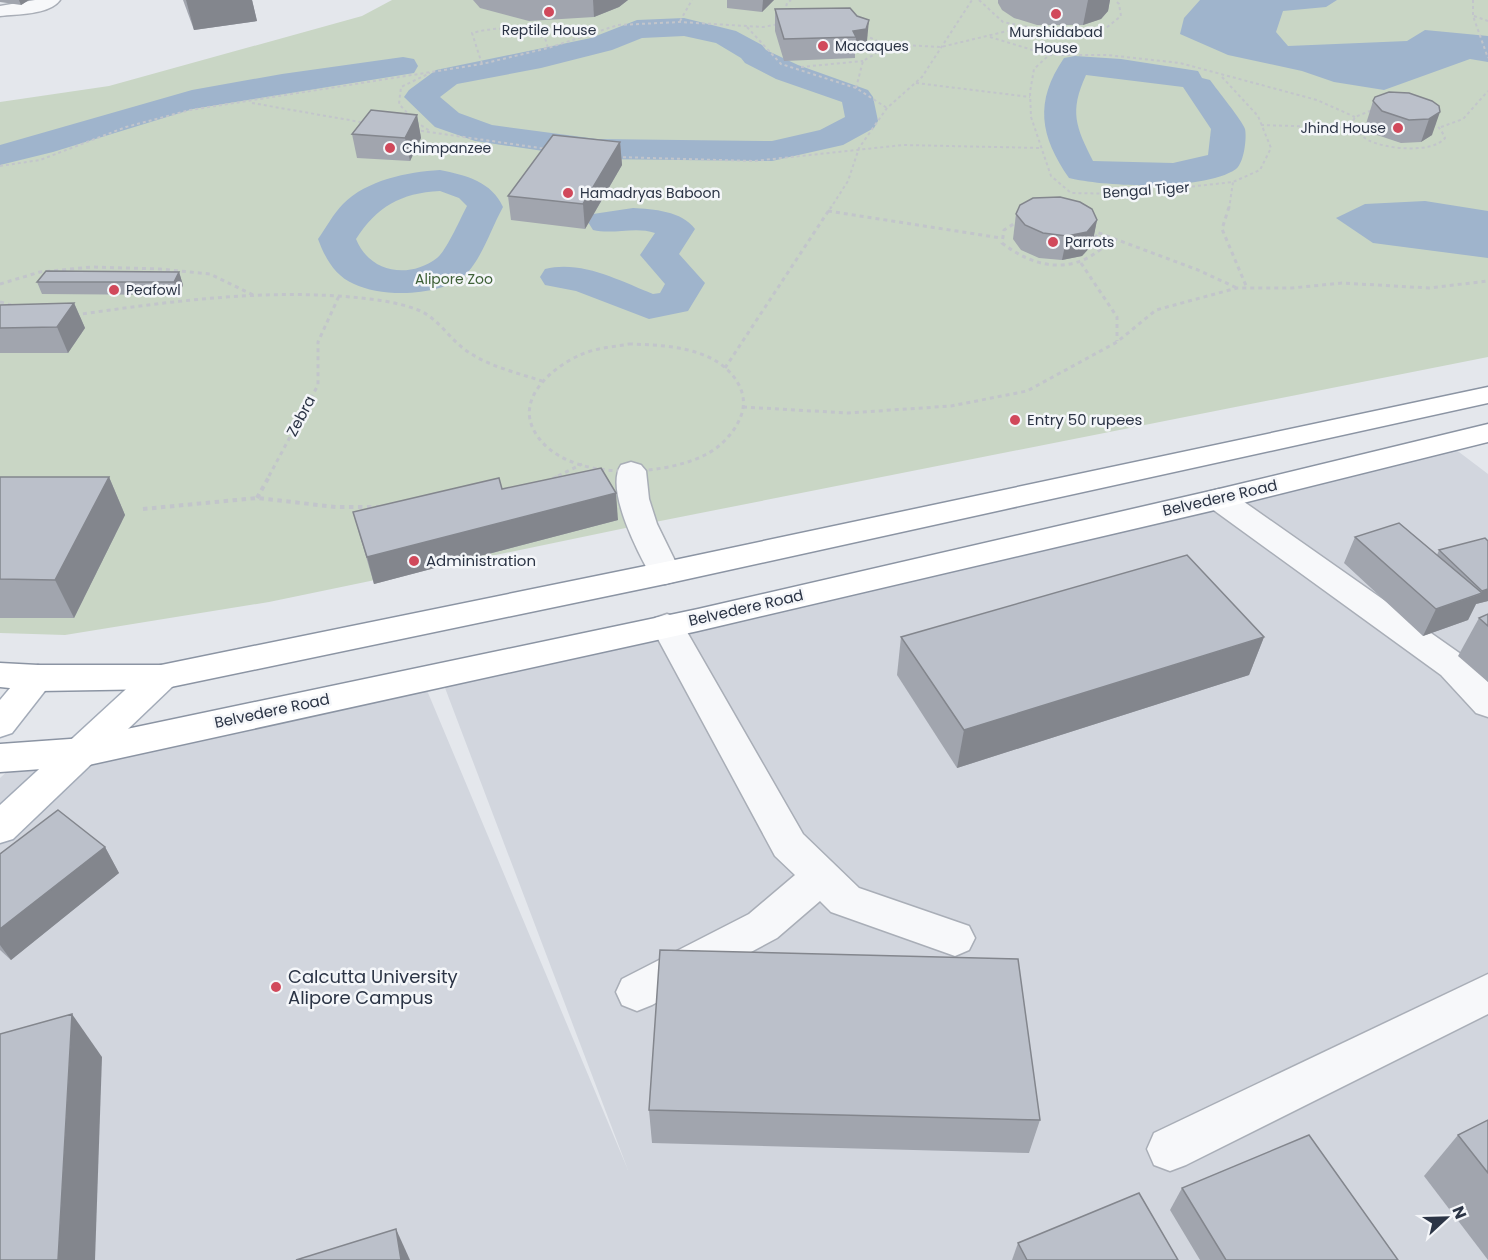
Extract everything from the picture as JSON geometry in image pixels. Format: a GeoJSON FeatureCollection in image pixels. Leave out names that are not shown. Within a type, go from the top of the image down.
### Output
{"type":"FeatureCollection","features":[{"type":"Feature","properties":{"kind":"main road"},"geometry":{"type":"LineString","coordinates":[[0,675],[38,678],[161,677],[665,573],[1488,395]]}},
{"type":"Feature","properties":{"kind":"main road","name":"Belvedere Road"},"geometry":{"type":"LineString","coordinates":[[0,758],[84,752],[667,626],[1219,499],[1488,432]]}},
{"type":"Feature","properties":{"kind":"main road"},"geometry":{"type":"LineString","coordinates":[[0,828],[84,752],[161,677]]}},
{"type":"Feature","properties":{"kind":"main road"},"geometry":{"type":"LineString","coordinates":[[0,724],[38,678]]}},
{"type":"Feature","properties":{"kind":"lane"},"geometry":{"type":"LineString","coordinates":[[0,11],[33,7],[51,0]]}},
{"type":"Feature","properties":{"kind":"lane"},"geometry":{"type":"LineString","coordinates":[[632,471],[631,493],[637,517],[665,573]]}},
{"type":"Feature","properties":{"kind":"lane"},"geometry":{"type":"LineString","coordinates":[[1219,499],[1453,666],[1488,704]]}},
{"type":"Feature","properties":{"kind":"lane"},"geometry":{"type":"LineString","coordinates":[[667,626],[789,844],[845,900],[955,938]]}},
{"type":"Feature","properties":{"kind":"lane"},"geometry":{"type":"LineString","coordinates":[[637,992],[763,926],[820,876]]}},
{"type":"Feature","properties":{"kind":"lane"},"geometry":{"type":"LineString","coordinates":[[1170,1149],[1488,993]]}},
{"type":"Feature","properties":{"kind":"path"},"geometry":{"type":"LineString","coordinates":[[680,22],[693,0]]}},
{"type":"Feature","properties":{"kind":"path"},"geometry":{"type":"LineString","coordinates":[[785,13],[787,3],[791,0]]}},
{"type":"Feature","properties":{"kind":"path"},"geometry":{"type":"LineString","coordinates":[[725,368],[848,181],[859,148],[887,108],[915,83],[972,0]]}},
{"type":"Feature","properties":{"kind":"path"},"geometry":{"type":"LineString","coordinates":[[980,0],[1003,22],[1021,27],[1078,32],[1106,28],[1120,16],[1119,4],[1115,0]]}},
{"type":"Feature","properties":{"kind":"path"},"geometry":{"type":"LineString","coordinates":[[1473,0],[1473,16],[1488,58]]}},
{"type":"Feature","properties":{"kind":"path"},"geometry":{"type":"LineString","coordinates":[[1473,16],[1488,21]]}},
{"type":"Feature","properties":{"kind":"path"},"geometry":{"type":"LineString","coordinates":[[0,166],[40,160],[126,127],[190,110],[482,64],[548,48],[618,25],[644,22],[747,27],[783,24]]}},
{"type":"Feature","properties":{"kind":"path"},"geometry":{"type":"LineString","coordinates":[[482,64],[472,33],[496,26],[523,28],[545,38],[548,48]]}},
{"type":"Feature","properties":{"kind":"path"},"geometry":{"type":"LineString","coordinates":[[747,27],[781,64],[856,88],[887,108]]}},
{"type":"Feature","properties":{"kind":"path"},"geometry":{"type":"LineString","coordinates":[[858,32],[883,44],[941,47],[990,37],[1021,27]]}},
{"type":"Feature","properties":{"kind":"path","name":"Bengal Tiger"},"geometry":{"type":"LineString","coordinates":[[990,37],[1049,55],[1144,57],[1180,63],[1222,77],[1258,116],[1271,148],[1260,170],[1233,182],[1124,194],[1071,193]]}},
{"type":"Feature","properties":{"kind":"path"},"geometry":{"type":"LineString","coordinates":[[796,68],[863,61],[875,54],[883,44]]}},
{"type":"Feature","properties":{"kind":"path"},"geometry":{"type":"LineString","coordinates":[[1049,55],[1035,69],[1030,97],[1031,117],[1051,176],[1071,193],[1068,199]]}},
{"type":"Feature","properties":{"kind":"path"},"geometry":{"type":"LineString","coordinates":[[856,88],[863,61]]}},
{"type":"Feature","properties":{"kind":"path"},"geometry":{"type":"LineString","coordinates":[[432,133],[413,120],[399,104],[401,87],[436,70]]}},
{"type":"Feature","properties":{"kind":"path"},"geometry":{"type":"LineString","coordinates":[[1222,77],[1317,100],[1355,117]]}},
{"type":"Feature","properties":{"kind":"path"},"geometry":{"type":"LineString","coordinates":[[915,83],[1030,97]]}},
{"type":"Feature","properties":{"kind":"path"},"geometry":{"type":"LineString","coordinates":[[1441,127],[1445,138],[1441,143],[1417,149],[1391,147],[1369,140],[1354,128],[1352,123],[1355,117],[1370,111],[1398,111],[1422,116],[1441,127],[1456,125],[1468,116],[1488,92]]}},
{"type":"Feature","properties":{"kind":"path"},"geometry":{"type":"LineString","coordinates":[[243,102],[275,105],[321,116],[377,124]]}},
{"type":"Feature","properties":{"kind":"path"},"geometry":{"type":"LineString","coordinates":[[1261,125],[1354,128]]}},
{"type":"Feature","properties":{"kind":"path"},"geometry":{"type":"LineString","coordinates":[[410,129],[555,150]]}},
{"type":"Feature","properties":{"kind":"path"},"geometry":{"type":"LineString","coordinates":[[614,157],[754,161],[903,145],[1041,148]]}},
{"type":"Feature","properties":{"kind":"path"},"geometry":{"type":"LineString","coordinates":[[1233,182],[1231,202],[1222,229],[1247,288]]}},
{"type":"Feature","properties":{"kind":"path"},"geometry":{"type":"LineString","coordinates":[[828,211],[1001,238]]}},
{"type":"Feature","properties":{"kind":"path"},"geometry":{"type":"LineString","coordinates":[[1022,219],[1004,230],[1001,238],[1002,243],[1015,255],[1029,261],[1066,266],[1091,259],[1101,249],[1100,241],[1092,231]]}},
{"type":"Feature","properties":{"kind":"path"},"geometry":{"type":"LineString","coordinates":[[1086,227],[1198,270],[1237,288]]}},
{"type":"Feature","properties":{"kind":"path"},"geometry":{"type":"LineString","coordinates":[[1081,263],[1117,316],[1117,342]]}},
{"type":"Feature","properties":{"kind":"path"},"geometry":{"type":"LineString","coordinates":[[0,284],[40,272],[82,268],[160,269],[210,274],[255,296]]}},
{"type":"Feature","properties":{"kind":"path"},"geometry":{"type":"LineString","coordinates":[[743,407],[848,413],[951,406],[1027,391],[1117,342],[1156,310],[1237,288],[1292,288],[1342,283],[1429,288],[1488,281]]}},
{"type":"Feature","properties":{"kind":"path"},"geometry":{"type":"LineString","coordinates":[[64,316],[160,303],[255,296],[339,296],[372,299],[419,310],[445,329],[468,353],[502,368],[543,381]]}},
{"type":"Feature","properties":{"kind":"path","name":"Zebra"},"geometry":{"type":"LineString","coordinates":[[257,498],[318,385],[318,342],[339,296]]}},
{"type":"Feature","properties":{"kind":"path"},"geometry":{"type":"LineString","coordinates":[[0,302],[20,309]]}},
{"type":"Feature","properties":{"kind":"path"},"geometry":{"type":"LineString","coordinates":[[629,344],[672,346],[707,357],[725,368],[741,387],[745,398],[742,420],[717,448],[685,464],[647,472],[609,471],[582,464],[568,460],[536,436],[528,420],[530,398],[551,371],[582,354],[629,344]]}},
{"type":"Feature","properties":{"kind":"path"},"geometry":{"type":"LineString","coordinates":[[543,484],[582,464]]}},
{"type":"Feature","properties":{"kind":"path"},"geometry":{"type":"LineString","coordinates":[[143,509],[257,498],[336,507],[386,507]]}},
{"type":"Feature","properties":{"kind":"shaded area"},"geometry":{"type":"Polygon","coordinates":[[[1455,449],[1488,474],[1488,1260],[0,1260],[0,778],[33,748],[426,688],[628,1170],[442,680],[1455,449]]]}},
{"type":"Feature","properties":{"kind":"green space","name":"Alipore Zoo"},"geometry":{"type":"Polygon","coordinates":[[[392,0],[1488,0],[1488,357],[640,525],[269,602],[65,635],[0,633],[0,102],[109,86],[362,16],[392,0]]]}},
{"type":"Feature","properties":{"kind":"water"},"geometry":{"type":"Polygon","coordinates":[[[1200,0],[1337,0],[1326,7],[1283,11],[1276,32],[1288,46],[1407,41],[1425,30],[1488,36],[1488,62],[1470,59],[1384,90],[1334,82],[1302,71],[1228,55],[1180,34],[1184,18],[1200,0]]]}},
{"type":"Feature","properties":{"kind":"water"},"geometry":{"type":"Polygon","coordinates":[[[1425,201],[1488,211],[1488,258],[1373,243],[1336,218],[1365,204],[1425,201]]]}},
{"type":"Feature","properties":{"kind":"building"},"geometry":{"type":"Polygon","coordinates":[[[850,8],[857,16],[869,20],[866,29],[853,31],[856,37],[784,39],[775,9],[850,8]]]}},
{"type":"Feature","properties":{"kind":"building"},"geometry":{"type":"Polygon","coordinates":[[[1389,92],[1409,93],[1432,101],[1439,106],[1440,112],[1429,119],[1409,120],[1382,111],[1373,101],[1375,97],[1389,92]]]}},
{"type":"Feature","properties":{"kind":"building"},"geometry":{"type":"Polygon","coordinates":[[[371,110],[417,115],[405,138],[352,134],[371,110]]]}},
{"type":"Feature","properties":{"kind":"building"},"geometry":{"type":"Polygon","coordinates":[[[553,135],[620,142],[583,204],[508,196],[553,135]]]}},
{"type":"Feature","properties":{"kind":"building"},"geometry":{"type":"Polygon","coordinates":[[[1060,197],[1080,202],[1092,209],[1097,220],[1087,232],[1067,236],[1043,233],[1025,225],[1016,214],[1020,205],[1033,198],[1060,197]]]}},
{"type":"Feature","properties":{"kind":"building"},"geometry":{"type":"Polygon","coordinates":[[[46,271],[179,272],[174,282],[37,282],[46,271]]]}},
{"type":"Feature","properties":{"kind":"building"},"geometry":{"type":"Polygon","coordinates":[[[74,303],[57,327],[0,328],[0,305],[74,303]]]}},
{"type":"Feature","properties":{"kind":"building"},"geometry":{"type":"Polygon","coordinates":[[[601,468],[616,493],[367,557],[353,512],[499,478],[502,489],[601,468]]]}},
{"type":"Feature","properties":{"kind":"building"},"geometry":{"type":"Polygon","coordinates":[[[0,477],[109,477],[55,580],[0,579],[0,477]]]}},
{"type":"Feature","properties":{"kind":"building"},"geometry":{"type":"Polygon","coordinates":[[[1399,523],[1482,593],[1436,609],[1355,537],[1399,523]]]}},
{"type":"Feature","properties":{"kind":"building"},"geometry":{"type":"Polygon","coordinates":[[[1485,538],[1488,541],[1488,589],[1482,591],[1439,550],[1485,538]]]}},
{"type":"Feature","properties":{"kind":"building"},"geometry":{"type":"Polygon","coordinates":[[[1187,555],[1264,637],[964,730],[901,637],[1187,555]]]}},
{"type":"Feature","properties":{"kind":"building"},"geometry":{"type":"Polygon","coordinates":[[[1488,614],[1488,626],[1479,618],[1488,614]]]}},
{"type":"Feature","properties":{"kind":"building"},"geometry":{"type":"Polygon","coordinates":[[[58,810],[105,847],[0,929],[0,854],[58,810]]]}},
{"type":"Feature","properties":{"kind":"building"},"geometry":{"type":"Polygon","coordinates":[[[660,950],[1018,959],[1040,1120],[649,1110],[660,950]]]}},
{"type":"Feature","properties":{"kind":"building"},"geometry":{"type":"Polygon","coordinates":[[[72,1014],[58,1260],[0,1260],[0,1034],[72,1014]]]}},
{"type":"Feature","properties":{"kind":"building"},"geometry":{"type":"Polygon","coordinates":[[[1488,1120],[1488,1173],[1458,1135],[1488,1120]]]}},
{"type":"Feature","properties":{"kind":"building"},"geometry":{"type":"Polygon","coordinates":[[[1309,1135],[1398,1260],[1226,1260],[1182,1188],[1309,1135]]]}},
{"type":"Feature","properties":{"kind":"building"},"geometry":{"type":"Polygon","coordinates":[[[1139,1193],[1178,1260],[1027,1260],[1018,1243],[1139,1193]]]}},
{"type":"Feature","properties":{"kind":"building"},"geometry":{"type":"Polygon","coordinates":[[[396,1229],[401,1260],[296,1260],[396,1229]]]}},
{"type":"Feature","properties":{"kind":"waterway"},"geometry":{"type":"LineString","coordinates":[[751,51],[726,37],[684,27],[637,29],[601,44],[541,59],[447,77],[420,97],[447,120],[487,134],[597,149],[772,151],[831,138],[862,121],[857,97],[787,72],[756,57]]}},
{"type":"Feature","properties":{"kind":"waterway"},"geometry":{"type":"LineString","coordinates":[[1187,78],[1121,68],[1075,65],[1061,97],[1059,119],[1066,141],[1081,171],[1173,174],[1225,161],[1228,129],[1199,87]]}},
{"type":"Feature","properties":{"kind":"waterway"},"geometry":{"type":"LineString","coordinates":[[0,155],[41,145],[163,107],[222,93],[403,66]]}},
{"type":"Feature","properties":{"kind":"waterway"},"geometry":{"type":"LineString","coordinates":[[484,202],[471,191],[456,184],[440,181],[405,185],[388,191],[359,209],[337,239],[344,258],[367,276],[394,283],[425,279],[453,265],[485,207]]}},
{"type":"Feature","properties":{"kind":"waterway"},"geometry":{"type":"LineString","coordinates":[[559,277],[585,281],[649,307],[674,303],[685,283],[659,255],[676,229],[650,220],[606,222]]}},
{"type":"Feature","properties":{"kind":"place","name":"Reptile House"},"geometry":{"type":"Point","coordinates":[549,12]}},
{"type":"Feature","properties":{"kind":"place","name":"Murshidabad House"},"geometry":{"type":"Point","coordinates":[1056,14]}},
{"type":"Feature","properties":{"kind":"place","name":"Macaques"},"geometry":{"type":"Point","coordinates":[823,46]}},
{"type":"Feature","properties":{"kind":"place","name":"Jhind House"},"geometry":{"type":"Point","coordinates":[1398,128]}},
{"type":"Feature","properties":{"kind":"place","name":"Chimpanzee"},"geometry":{"type":"Point","coordinates":[390,148]}},
{"type":"Feature","properties":{"kind":"place","name":"Hamadryas Baboon"},"geometry":{"type":"Point","coordinates":[568,193]}},
{"type":"Feature","properties":{"kind":"place","name":"Parrots"},"geometry":{"type":"Point","coordinates":[1053,242]}},
{"type":"Feature","properties":{"kind":"place","name":"Peafowl"},"geometry":{"type":"Point","coordinates":[114,290]}},
{"type":"Feature","properties":{"kind":"place","name":"Entry 50 rupees"},"geometry":{"type":"Point","coordinates":[1015,420]}},
{"type":"Feature","properties":{"kind":"place","name":"Administration"},"geometry":{"type":"Point","coordinates":[414,561]}},
{"type":"Feature","properties":{"kind":"place","name":"Calcutta University Alipore Campus"},"geometry":{"type":"Point","coordinates":[276,987]}}]}
